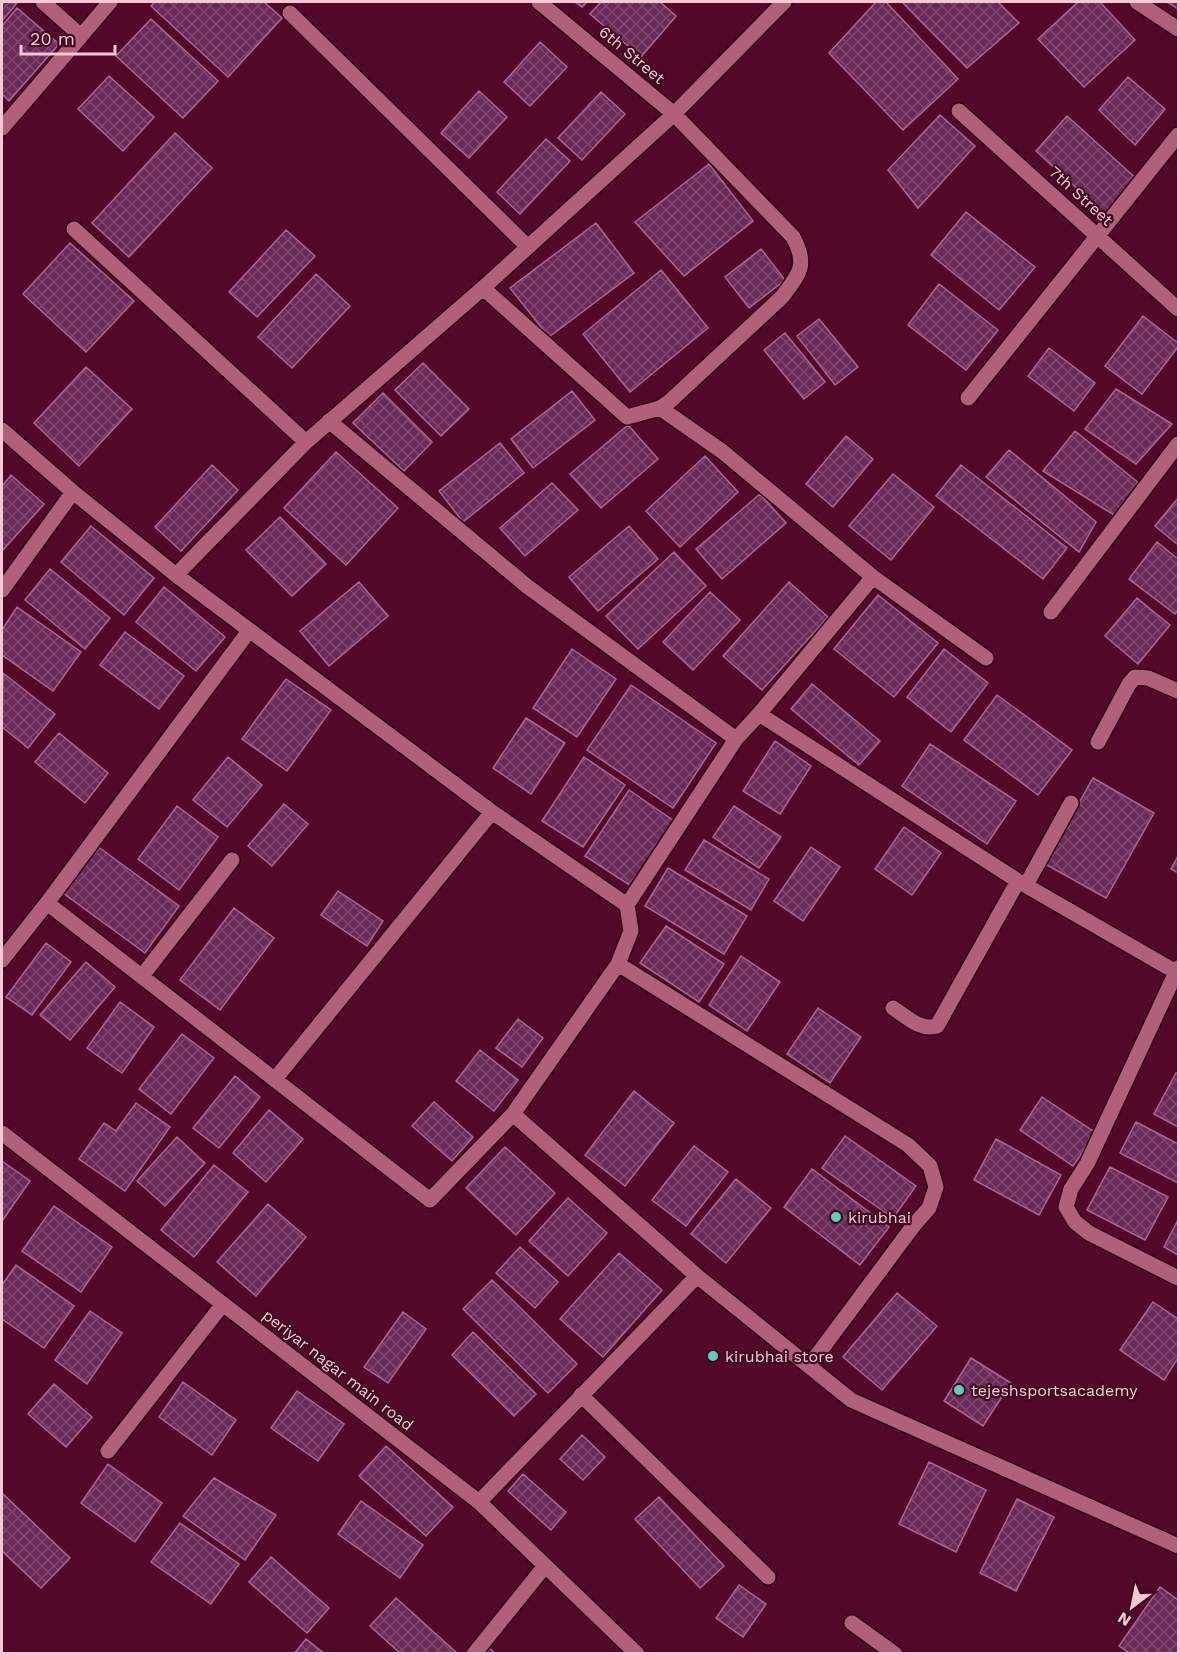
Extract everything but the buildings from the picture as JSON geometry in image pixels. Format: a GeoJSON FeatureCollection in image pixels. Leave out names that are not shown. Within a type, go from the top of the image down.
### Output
{"type":"FeatureCollection","features":[{"type":"Feature","properties":{"kind":"street"},"geometry":{"type":"LineString","coordinates":[[44,2],[81,36]]}},
{"type":"Feature","properties":{"kind":"street"},"geometry":{"type":"LineString","coordinates":[[2,128],[110,2]]}},
{"type":"Feature","properties":{"kind":"street","name":"6th Street"},"geometry":{"type":"LineString","coordinates":[[539,2],[674,114],[793,237],[801,253],[802,265],[797,277],[782,297],[660,408]]}},
{"type":"Feature","properties":{"kind":"street"},"geometry":{"type":"LineString","coordinates":[[176,575],[306,442],[483,288],[674,114],[784,2]]}},
{"type":"Feature","properties":{"kind":"street"},"geometry":{"type":"LineString","coordinates":[[1137,2],[1179,30]]}},
{"type":"Feature","properties":{"kind":"street"},"geometry":{"type":"LineString","coordinates":[[290,13],[527,246]]}},
{"type":"Feature","properties":{"kind":"street","name":"7th Street"},"geometry":{"type":"LineString","coordinates":[[959,111],[1179,309]]}},
{"type":"Feature","properties":{"kind":"street"},"geometry":{"type":"LineString","coordinates":[[968,398],[1179,135]]}},
{"type":"Feature","properties":{"kind":"street"},"geometry":{"type":"LineString","coordinates":[[74,229],[306,442]]}},
{"type":"Feature","properties":{"kind":"street"},"geometry":{"type":"LineString","coordinates":[[483,288],[627,417],[660,408],[723,452],[873,577],[986,658]]}},
{"type":"Feature","properties":{"kind":"street"},"geometry":{"type":"LineString","coordinates":[[329,421],[528,587],[736,739]]}},
{"type":"Feature","properties":{"kind":"street"},"geometry":{"type":"LineString","coordinates":[[2,430],[73,492],[249,631],[492,812],[627,905]]}},
{"type":"Feature","properties":{"kind":"street"},"geometry":{"type":"LineString","coordinates":[[1051,612],[1179,444]]}},
{"type":"Feature","properties":{"kind":"street"},"geometry":{"type":"LineString","coordinates":[[2,590],[73,492]]}},
{"type":"Feature","properties":{"kind":"street"},"geometry":{"type":"LineString","coordinates":[[47,903],[430,1200],[513,1114],[618,964],[631,931],[627,905],[736,739],[873,577]]}},
{"type":"Feature","properties":{"kind":"street"},"geometry":{"type":"LineString","coordinates":[[2,960],[249,631]]}},
{"type":"Feature","properties":{"kind":"street"},"geometry":{"type":"LineString","coordinates":[[1098,742],[1135,677],[1148,678],[1179,691]]}},
{"type":"Feature","properties":{"kind":"street"},"geometry":{"type":"LineString","coordinates":[[759,714],[1022,883],[1177,970],[1087,1164],[1071,1189],[1066,1207],[1075,1222],[1089,1233],[1179,1278]]}},
{"type":"Feature","properties":{"kind":"street"},"geometry":{"type":"LineString","coordinates":[[893,1008],[921,1027],[937,1026],[1071,803]]}},
{"type":"Feature","properties":{"kind":"street"},"geometry":{"type":"LineString","coordinates":[[275,1079],[492,812]]}},
{"type":"Feature","properties":{"kind":"street"},"geometry":{"type":"LineString","coordinates":[[142,976],[232,860]]}},
{"type":"Feature","properties":{"kind":"street"},"geometry":{"type":"LineString","coordinates":[[618,964],[908,1145],[930,1166],[936,1187],[929,1208],[809,1366]]}},
{"type":"Feature","properties":{"kind":"street"},"geometry":{"type":"LineString","coordinates":[[513,1114],[697,1276],[851,1400],[1179,1546]]}},
{"type":"Feature","properties":{"kind":"street","name":"periyar nagar main road"},"geometry":{"type":"LineString","coordinates":[[2,1133],[479,1502],[637,1653]]}},
{"type":"Feature","properties":{"kind":"street"},"geometry":{"type":"LineString","coordinates":[[479,1502],[697,1276]]}},
{"type":"Feature","properties":{"kind":"street"},"geometry":{"type":"LineString","coordinates":[[108,1451],[223,1304]]}},
{"type":"Feature","properties":{"kind":"street"},"geometry":{"type":"LineString","coordinates":[[581,1395],[768,1577]]}},
{"type":"Feature","properties":{"kind":"street"},"geometry":{"type":"LineString","coordinates":[[474,1653],[545,1566]]}},
{"type":"Feature","properties":{"kind":"street"},"geometry":{"type":"LineString","coordinates":[[852,1623],[895,1653]]}},
{"type":"Feature","properties":{"kind":"place","name":"kirubhai"},"geometry":{"type":"Point","coordinates":[836,1217]}},
{"type":"Feature","properties":{"kind":"place","name":"kirubhai store"},"geometry":{"type":"Point","coordinates":[713,1356]}},
{"type":"Feature","properties":{"kind":"place","name":"tejeshsportsacademy"},"geometry":{"type":"Point","coordinates":[959,1390]}}]}
